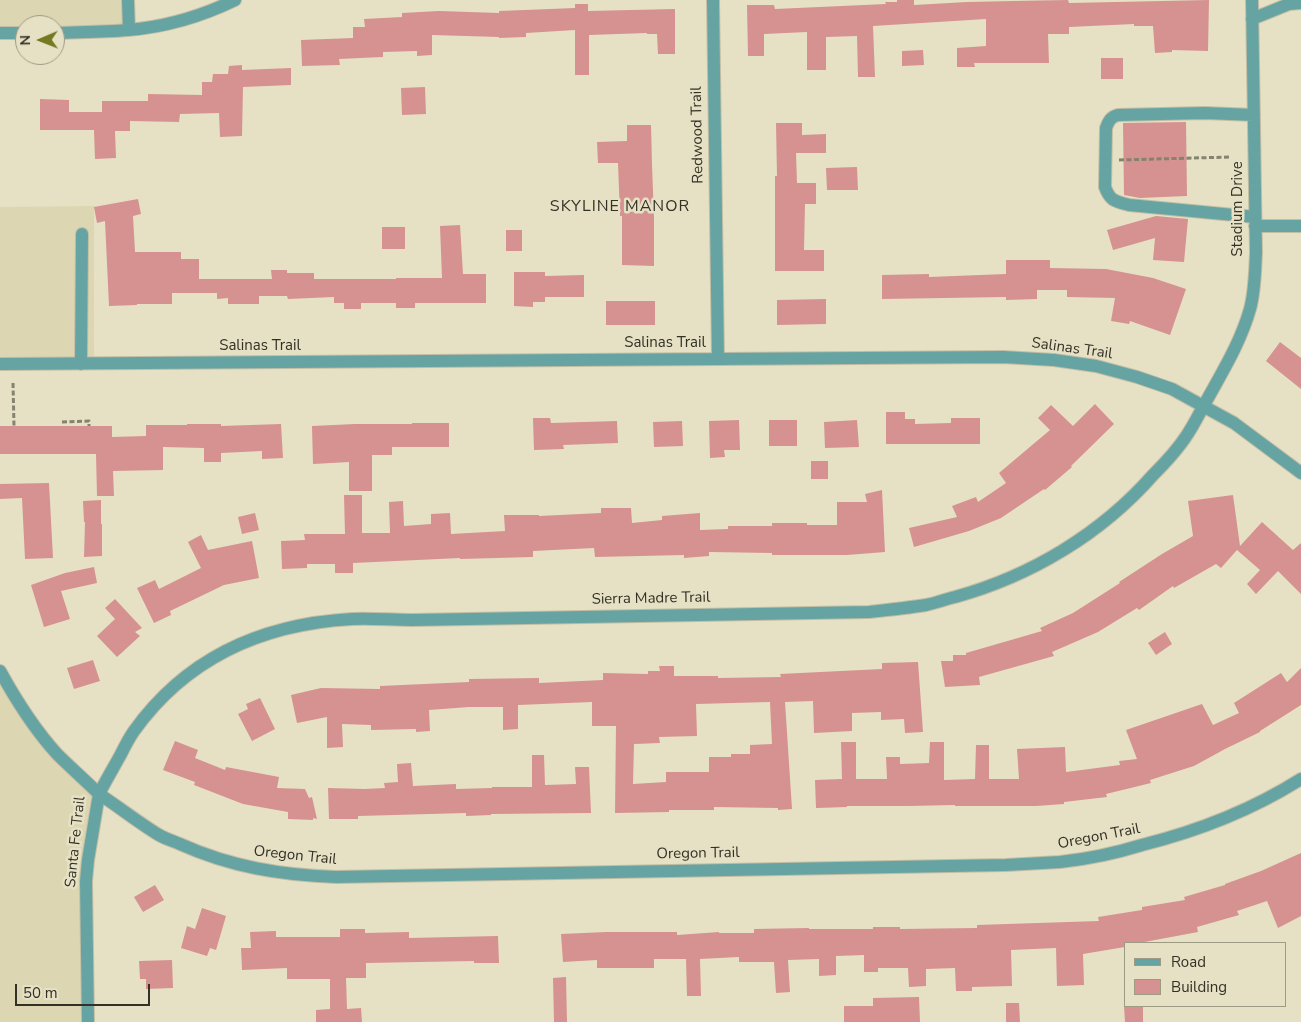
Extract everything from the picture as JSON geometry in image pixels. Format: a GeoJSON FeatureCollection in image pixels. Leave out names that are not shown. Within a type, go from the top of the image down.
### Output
{"type":"FeatureCollection","features":[{"type":"Feature","properties":{"kind":"street"},"geometry":{"type":"LineString","coordinates":[[128,0],[129,30]]}},
{"type":"Feature","properties":{"kind":"street"},"geometry":{"type":"LineString","coordinates":[[65,33],[129,30],[160,25],[200,14],[235,0]]}},
{"type":"Feature","properties":{"kind":"street","name":"Redwood Trail"},"geometry":{"type":"LineString","coordinates":[[712,0],[718,359]]}},
{"type":"Feature","properties":{"kind":"street","name":"Stadium Drive"},"geometry":{"type":"LineString","coordinates":[[1203,406],[1239,342],[1250,308],[1254,286],[1256,253],[1252,0]]}},
{"type":"Feature","properties":{"kind":"street"},"geometry":{"type":"LineString","coordinates":[[1252,20],[1289,4],[1301,3]]}},
{"type":"Feature","properties":{"kind":"street"},"geometry":{"type":"LineString","coordinates":[[0,33],[15,33]]}},
{"type":"Feature","properties":{"kind":"street"},"geometry":{"type":"LineString","coordinates":[[1254,115],[1205,113],[1118,114],[1112,116],[1106,128],[1105,187],[1108,195],[1116,202],[1129,205],[1255,222],[1301,226]]}},
{"type":"Feature","properties":{"kind":"street"},"geometry":{"type":"LineString","coordinates":[[81,364],[82,234]]}},
{"type":"Feature","properties":{"kind":"street","name":"Salinas Trail"},"geometry":{"type":"LineString","coordinates":[[0,364],[718,359],[1003,358],[1054,360],[1096,366],[1172,389],[1245,431],[1301,472]]}},
{"type":"Feature","properties":{"kind":"street","name":"Sierra Madre Trail"},"geometry":{"type":"LineString","coordinates":[[99,794],[132,732],[173,686],[199,666],[225,650],[254,638],[287,628],[318,622],[352,619],[422,620],[869,612],[928,604],[981,589],[1017,575],[1052,557],[1111,517],[1140,491],[1166,461],[1186,436],[1203,406]]}},
{"type":"Feature","properties":{"kind":"street","name":"Santa Fe Trail"},"geometry":{"type":"LineString","coordinates":[[0,671],[26,715],[56,753],[99,794],[86,881],[88,1022]]}},
{"type":"Feature","properties":{"kind":"street","name":"Oregon Trail"},"geometry":{"type":"LineString","coordinates":[[99,794],[159,835],[222,861],[279,874],[336,877],[1006,865],[1061,862],[1116,852],[1176,837],[1234,815],[1301,779]]}},
{"type":"Feature","properties":{"kind":"path"},"geometry":{"type":"LineString","coordinates":[[1106,160],[1232,157]]}},
{"type":"Feature","properties":{"kind":"path"},"geometry":{"type":"LineString","coordinates":[[13,383],[14,426]]}},
{"type":"Feature","properties":{"kind":"path"},"geometry":{"type":"LineString","coordinates":[[62,422],[89,421],[89,426]]}},
{"type":"Feature","properties":{"kind":"shaded area"},"geometry":{"type":"Polygon","coordinates":[[[0,0],[128,0],[129,30],[65,33],[65,15],[15,15],[15,33],[0,33],[0,0]]]}},
{"type":"Feature","properties":{"kind":"shaded area"},"geometry":{"type":"Polygon","coordinates":[[[94,206],[94,364],[0,364],[0,207],[94,206]]]}},
{"type":"Feature","properties":{"kind":"shaded area"},"geometry":{"type":"Polygon","coordinates":[[[0,671],[27,715],[99,794],[88,860],[88,1022],[0,1022],[0,671]]]}},
{"type":"Feature","properties":{"kind":"building"},"geometry":{"type":"Polygon","coordinates":[[[897,0],[914,0],[914,5],[1068,0],[1069,3],[1209,0],[1208,51],[1172,50],[1172,52],[1155,53],[1153,26],[1134,26],[1134,24],[1069,27],[1069,34],[1048,34],[1049,63],[974,63],[975,67],[957,67],[957,48],[986,46],[986,19],[873,26],[875,77],[858,77],[857,36],[826,37],[826,70],[807,70],[807,32],[764,34],[764,56],[748,56],[747,5],[774,5],[775,9],[886,4],[885,2],[897,2],[897,0]]]}},
{"type":"Feature","properties":{"kind":"building"},"geometry":{"type":"Polygon","coordinates":[[[575,4],[588,4],[588,11],[675,9],[675,54],[658,54],[657,34],[589,35],[589,75],[575,75],[575,30],[526,33],[526,37],[499,38],[432,35],[432,55],[417,56],[417,51],[383,52],[383,57],[339,59],[340,65],[302,66],[301,40],[353,38],[353,27],[365,27],[364,19],[402,17],[402,13],[439,11],[499,13],[499,11],[575,8],[575,4]]]}},
{"type":"Feature","properties":{"kind":"building"},"geometry":{"type":"Polygon","coordinates":[[[923,50],[924,65],[902,66],[902,51],[923,50]]]}},
{"type":"Feature","properties":{"kind":"building"},"geometry":{"type":"Polygon","coordinates":[[[1101,58],[1123,58],[1123,79],[1101,79],[1101,58]]]}},
{"type":"Feature","properties":{"kind":"building"},"geometry":{"type":"Polygon","coordinates":[[[242,65],[242,70],[291,68],[291,85],[243,87],[242,136],[220,137],[219,113],[180,114],[179,122],[130,121],[130,131],[115,131],[116,158],[95,159],[94,130],[40,130],[40,99],[69,100],[69,112],[102,112],[102,101],[148,101],[148,94],[202,95],[202,82],[212,82],[213,74],[228,74],[229,66],[242,65]]]}},
{"type":"Feature","properties":{"kind":"building"},"geometry":{"type":"Polygon","coordinates":[[[425,87],[426,114],[402,115],[401,88],[425,87]]]}},
{"type":"Feature","properties":{"kind":"building"},"geometry":{"type":"Polygon","coordinates":[[[1186,122],[1187,196],[1140,198],[1124,195],[1123,123],[1186,122]]]}},
{"type":"Feature","properties":{"kind":"building"},"geometry":{"type":"Polygon","coordinates":[[[776,123],[802,123],[802,135],[826,134],[826,153],[796,153],[797,183],[816,183],[816,204],[805,204],[804,250],[824,250],[824,271],[775,271],[776,123]]]}},
{"type":"Feature","properties":{"kind":"building"},"geometry":{"type":"Polygon","coordinates":[[[627,125],[651,125],[654,266],[622,265],[622,216],[620,216],[618,163],[598,163],[597,142],[627,141],[627,125]]]}},
{"type":"Feature","properties":{"kind":"building"},"geometry":{"type":"Polygon","coordinates":[[[857,167],[858,190],[827,190],[826,168],[857,167]]]}},
{"type":"Feature","properties":{"kind":"building"},"geometry":{"type":"Polygon","coordinates":[[[138,199],[141,214],[133,216],[135,252],[181,252],[181,259],[199,259],[199,279],[272,279],[271,270],[287,270],[287,273],[314,273],[314,279],[442,278],[440,226],[460,225],[463,274],[486,274],[486,303],[415,303],[415,308],[396,308],[396,303],[361,303],[361,309],[344,309],[344,303],[334,303],[334,297],[288,299],[287,296],[259,296],[259,304],[228,304],[228,298],[217,299],[217,293],[172,293],[172,304],[109,306],[105,221],[97,223],[94,207],[138,199]]]}},
{"type":"Feature","properties":{"kind":"building"},"geometry":{"type":"Polygon","coordinates":[[[1156,216],[1188,219],[1184,262],[1153,260],[1155,238],[1113,250],[1107,230],[1156,216]]]}},
{"type":"Feature","properties":{"kind":"building"},"geometry":{"type":"Polygon","coordinates":[[[382,227],[405,227],[405,249],[382,249],[382,227]]]}},
{"type":"Feature","properties":{"kind":"building"},"geometry":{"type":"Polygon","coordinates":[[[506,230],[522,230],[522,251],[506,251],[506,230]]]}},
{"type":"Feature","properties":{"kind":"building"},"geometry":{"type":"Polygon","coordinates":[[[1006,260],[1050,260],[1050,268],[1106,269],[1153,278],[1186,289],[1170,335],[1130,321],[1129,324],[1111,321],[1115,298],[1067,297],[1067,290],[1037,290],[1037,299],[1006,300],[1006,297],[882,299],[882,275],[929,274],[929,277],[1006,274],[1006,260]]]}},
{"type":"Feature","properties":{"kind":"building"},"geometry":{"type":"Polygon","coordinates":[[[514,272],[545,272],[545,276],[584,275],[584,297],[545,297],[545,302],[533,302],[533,307],[514,306],[514,272]]]}},
{"type":"Feature","properties":{"kind":"building"},"geometry":{"type":"Polygon","coordinates":[[[826,299],[826,324],[777,325],[777,300],[826,299]]]}},
{"type":"Feature","properties":{"kind":"building"},"geometry":{"type":"Polygon","coordinates":[[[606,301],[655,301],[655,325],[606,325],[606,301]]]}},
{"type":"Feature","properties":{"kind":"building"},"geometry":{"type":"Polygon","coordinates":[[[1280,342],[1301,358],[1301,389],[1266,361],[1280,342]]]}},
{"type":"Feature","properties":{"kind":"building"},"geometry":{"type":"Polygon","coordinates":[[[1095,404],[1114,424],[1072,467],[1045,490],[1001,518],[969,531],[914,547],[909,528],[957,517],[952,506],[976,497],[978,502],[1006,483],[999,473],[1050,430],[1038,418],[1051,405],[1073,426],[1095,404]]]}},
{"type":"Feature","properties":{"kind":"building"},"geometry":{"type":"Polygon","coordinates":[[[886,412],[905,412],[905,419],[915,419],[915,424],[951,423],[951,418],[980,418],[980,444],[886,444],[886,412]]]}},
{"type":"Feature","properties":{"kind":"building"},"geometry":{"type":"Polygon","coordinates":[[[533,418],[550,418],[551,423],[617,421],[618,443],[563,445],[564,449],[534,450],[533,418]]]}},
{"type":"Feature","properties":{"kind":"building"},"geometry":{"type":"Polygon","coordinates":[[[739,420],[740,450],[724,450],[725,457],[710,458],[709,421],[739,420]]]}},
{"type":"Feature","properties":{"kind":"building"},"geometry":{"type":"Polygon","coordinates":[[[769,420],[797,420],[797,446],[769,446],[769,420]]]}},
{"type":"Feature","properties":{"kind":"building"},"geometry":{"type":"Polygon","coordinates":[[[857,420],[859,447],[825,448],[824,422],[857,420]]]}},
{"type":"Feature","properties":{"kind":"building"},"geometry":{"type":"Polygon","coordinates":[[[682,421],[683,446],[654,447],[653,422],[682,421]]]}},
{"type":"Feature","properties":{"kind":"building"},"geometry":{"type":"Polygon","coordinates":[[[449,423],[449,447],[392,447],[392,455],[372,455],[372,491],[349,491],[349,462],[313,464],[312,426],[449,423]]]}},
{"type":"Feature","properties":{"kind":"building"},"geometry":{"type":"Polygon","coordinates":[[[221,424],[221,426],[281,424],[283,458],[262,459],[262,451],[221,453],[221,462],[204,462],[204,448],[163,447],[163,470],[113,471],[114,496],[97,496],[96,454],[0,454],[0,426],[112,426],[112,437],[146,436],[146,425],[221,424]]]}},
{"type":"Feature","properties":{"kind":"building"},"geometry":{"type":"Polygon","coordinates":[[[811,461],[828,461],[828,479],[811,479],[811,461]]]}},
{"type":"Feature","properties":{"kind":"building"},"geometry":{"type":"Polygon","coordinates":[[[49,483],[53,558],[25,559],[22,498],[0,499],[0,484],[49,483]]]}},
{"type":"Feature","properties":{"kind":"building"},"geometry":{"type":"Polygon","coordinates":[[[882,490],[885,552],[847,555],[772,555],[772,553],[709,552],[709,556],[684,558],[684,555],[595,557],[594,548],[533,551],[533,557],[353,563],[353,573],[335,573],[335,564],[307,564],[307,568],[282,569],[281,541],[305,540],[304,534],[345,534],[344,495],[362,495],[362,533],[390,533],[389,502],[403,501],[404,526],[431,524],[431,514],[450,513],[451,534],[505,531],[504,515],[539,516],[601,513],[601,508],[631,508],[632,523],[662,520],[662,516],[700,513],[700,530],[728,529],[728,526],[772,526],[772,523],[837,525],[837,502],[867,502],[865,494],[882,490]]]}},
{"type":"Feature","properties":{"kind":"building"},"geometry":{"type":"Polygon","coordinates":[[[1233,495],[1240,546],[1262,522],[1293,550],[1301,543],[1301,594],[1278,571],[1256,594],[1247,584],[1260,570],[1237,550],[1221,568],[1216,564],[1174,588],[1173,586],[1139,610],[1137,608],[1098,632],[1052,652],[1054,656],[979,677],[980,685],[945,687],[941,661],[953,661],[953,655],[966,655],[966,653],[1042,631],[1040,628],[1073,613],[1162,554],[1193,536],[1188,501],[1233,495]]]}},
{"type":"Feature","properties":{"kind":"building"},"geometry":{"type":"Polygon","coordinates":[[[101,500],[102,556],[84,557],[85,522],[83,501],[101,500]]]}},
{"type":"Feature","properties":{"kind":"building"},"geometry":{"type":"Polygon","coordinates":[[[255,513],[259,530],[242,534],[238,517],[255,513]]]}},
{"type":"Feature","properties":{"kind":"building"},"geometry":{"type":"Polygon","coordinates":[[[201,535],[208,550],[252,541],[259,578],[224,585],[170,611],[171,615],[154,623],[137,588],[155,580],[159,589],[201,568],[188,542],[201,535]]]}},
{"type":"Feature","properties":{"kind":"building"},"geometry":{"type":"Polygon","coordinates":[[[94,567],[97,583],[61,591],[70,619],[44,627],[31,585],[65,573],[94,567]]]}},
{"type":"Feature","properties":{"kind":"building"},"geometry":{"type":"Polygon","coordinates":[[[115,599],[142,628],[135,632],[140,636],[117,657],[97,636],[115,619],[105,608],[115,599]]]}},
{"type":"Feature","properties":{"kind":"building"},"geometry":{"type":"Polygon","coordinates":[[[1165,632],[1172,644],[1156,655],[1148,643],[1165,632]]]}},
{"type":"Feature","properties":{"kind":"building"},"geometry":{"type":"Polygon","coordinates":[[[93,660],[100,681],[74,689],[67,668],[93,660]]]}},
{"type":"Feature","properties":{"kind":"building"},"geometry":{"type":"Polygon","coordinates":[[[918,662],[923,732],[905,733],[904,719],[881,720],[881,712],[852,713],[852,731],[814,733],[813,701],[785,702],[792,809],[778,810],[778,808],[714,807],[714,810],[615,813],[616,726],[592,726],[592,702],[518,705],[518,729],[503,730],[503,707],[429,710],[430,731],[416,732],[416,729],[371,730],[371,725],[342,724],[343,747],[327,748],[327,717],[297,723],[291,695],[321,688],[380,689],[380,686],[469,682],[469,679],[539,678],[539,683],[603,680],[603,673],[648,674],[648,671],[660,671],[659,666],[674,666],[674,676],[718,676],[718,678],[781,677],[780,674],[882,669],[882,663],[918,662]],[[770,702],[696,704],[697,736],[659,737],[660,743],[634,744],[633,784],[666,782],[666,772],[709,772],[709,757],[731,757],[731,754],[750,754],[750,745],[772,744],[770,702]]]}},
{"type":"Feature","properties":{"kind":"building"},"geometry":{"type":"Polygon","coordinates":[[[1301,668],[1301,705],[1260,732],[1194,766],[1150,780],[1151,783],[1106,794],[1107,797],[1064,802],[1064,804],[1036,806],[955,805],[816,808],[815,780],[842,779],[841,742],[856,742],[856,779],[887,779],[886,757],[900,757],[900,764],[929,763],[930,742],[944,742],[944,780],[975,779],[976,745],[989,745],[989,779],[1019,779],[1017,749],[1065,747],[1066,772],[1120,765],[1119,761],[1137,759],[1126,730],[1202,704],[1213,725],[1239,713],[1234,703],[1281,673],[1287,682],[1301,668]]]}},
{"type":"Feature","properties":{"kind":"building"},"geometry":{"type":"Polygon","coordinates":[[[260,698],[275,729],[252,741],[238,714],[248,709],[246,704],[260,698]]]}},
{"type":"Feature","properties":{"kind":"building"},"geometry":{"type":"Polygon","coordinates":[[[175,741],[198,750],[195,758],[225,770],[226,767],[279,777],[277,788],[305,789],[309,798],[312,797],[317,819],[288,819],[288,812],[243,804],[194,785],[195,782],[163,770],[175,741]]]}},
{"type":"Feature","properties":{"kind":"building"},"geometry":{"type":"Polygon","coordinates":[[[532,755],[544,755],[545,785],[576,784],[575,767],[589,767],[591,813],[466,816],[466,813],[358,816],[358,819],[329,819],[328,788],[385,788],[384,783],[398,782],[397,764],[411,763],[413,786],[456,784],[456,789],[532,787],[532,755]]]}},
{"type":"Feature","properties":{"kind":"building"},"geometry":{"type":"Polygon","coordinates":[[[1301,853],[1301,916],[1278,928],[1267,901],[1237,911],[1239,915],[1197,927],[1198,932],[1144,942],[1124,942],[1124,947],[1083,954],[1084,985],[1057,986],[1056,948],[1011,950],[1012,986],[972,987],[972,991],[956,991],[955,968],[926,969],[926,986],[909,987],[908,968],[878,968],[878,972],[864,972],[864,955],[836,956],[836,975],[819,976],[819,959],[788,960],[790,992],[776,993],[774,962],[739,962],[739,957],[700,959],[701,996],[687,996],[686,959],[654,959],[654,968],[597,968],[597,960],[563,962],[561,934],[677,932],[677,935],[719,932],[754,933],[754,929],[977,928],[977,925],[1099,921],[1098,917],[1142,910],[1142,907],[1185,900],[1184,897],[1225,885],[1301,853]]]}},
{"type":"Feature","properties":{"kind":"building"},"geometry":{"type":"Polygon","coordinates":[[[155,885],[164,900],[143,912],[134,897],[155,885]]]}},
{"type":"Feature","properties":{"kind":"building"},"geometry":{"type":"Polygon","coordinates":[[[202,908],[226,916],[216,950],[210,948],[207,956],[181,948],[187,926],[195,929],[202,908]]]}},
{"type":"Feature","properties":{"kind":"building"},"geometry":{"type":"Polygon","coordinates":[[[340,929],[365,929],[365,933],[409,932],[409,938],[498,936],[499,963],[474,963],[474,961],[366,963],[366,978],[346,978],[347,1009],[361,1008],[362,1022],[316,1022],[316,1010],[330,1009],[330,979],[287,979],[287,968],[242,970],[241,948],[251,948],[250,932],[276,931],[276,937],[340,937],[340,929]]]}},
{"type":"Feature","properties":{"kind":"building"},"geometry":{"type":"Polygon","coordinates":[[[172,960],[173,988],[146,989],[146,979],[140,979],[139,961],[172,960]]]}},
{"type":"Feature","properties":{"kind":"building"},"geometry":{"type":"Polygon","coordinates":[[[566,977],[567,1022],[554,1022],[553,978],[566,977]]]}},
{"type":"Feature","properties":{"kind":"building"},"geometry":{"type":"Polygon","coordinates":[[[919,997],[920,1022],[844,1022],[844,1006],[873,1006],[873,998],[919,997]]]}},
{"type":"Feature","properties":{"kind":"building"},"geometry":{"type":"Polygon","coordinates":[[[1006,1003],[1019,1003],[1020,1022],[1006,1022],[1006,1003]]]}},
{"type":"Feature","properties":{"kind":"building"},"geometry":{"type":"Polygon","coordinates":[[[1124,1007],[1143,1007],[1143,1022],[1125,1022],[1124,1007]]]}},
{"type":"Feature","properties":{"kind":"district","name":"SKYLINE MANOR"},"geometry":{"type":"Point","coordinates":[620,207]}}]}
